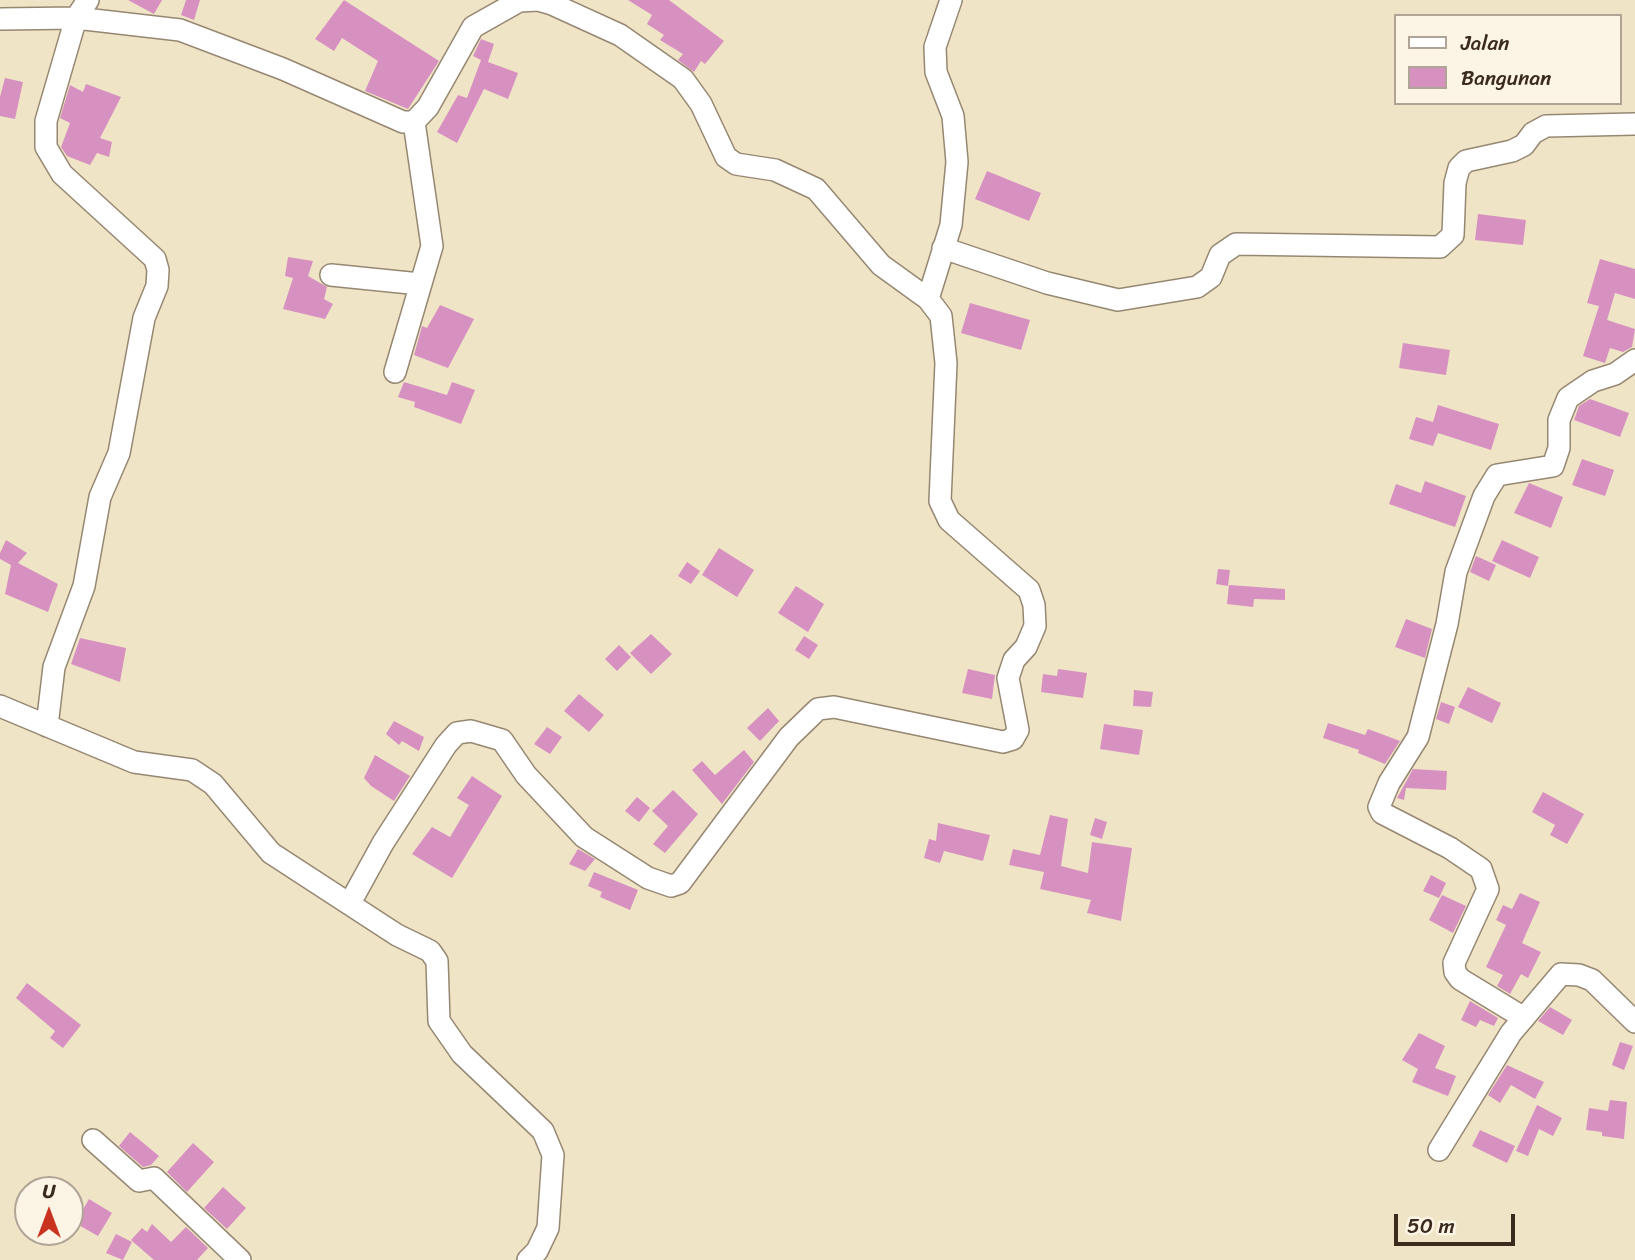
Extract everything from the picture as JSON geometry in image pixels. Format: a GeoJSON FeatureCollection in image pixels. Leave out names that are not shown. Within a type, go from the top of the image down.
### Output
{"type":"FeatureCollection","features":[{"type":"Feature","properties":{"kind":"street"},"geometry":{"type":"LineString","coordinates":[[47,726],[54,667],[84,586],[100,498],[119,453],[144,318],[157,286],[158,270],[155,259],[62,174],[46,148],[46,121],[76,18],[88,0]]}},
{"type":"Feature","properties":{"kind":"street"},"geometry":{"type":"LineString","coordinates":[[350,903],[383,843],[446,745],[457,733],[471,731],[502,740],[526,775],[584,837],[648,878],[671,886],[680,883],[789,737],[818,709],[834,707],[1003,742],[1013,739],[1018,730],[1008,678],[1014,660],[1026,647],[1035,626],[1034,604],[1028,590],[949,520],[940,502],[946,363],[941,316],[928,299],[881,265],[816,189],[775,170],[736,164],[726,157],[701,104],[682,79],[621,35],[552,4],[538,0],[519,1],[473,27],[428,107],[414,122]]}},
{"type":"Feature","properties":{"kind":"street"},"geometry":{"type":"LineString","coordinates":[[928,299],[951,225],[957,162],[953,116],[936,72],[935,47],[951,0]]}},
{"type":"Feature","properties":{"kind":"street"},"geometry":{"type":"LineString","coordinates":[[0,19],[76,18],[180,30],[283,69],[391,119],[414,122]]}},
{"type":"Feature","properties":{"kind":"street"},"geometry":{"type":"LineString","coordinates":[[395,372],[432,236],[414,122]]}},
{"type":"Feature","properties":{"kind":"street"},"geometry":{"type":"LineString","coordinates":[[943,248],[1046,283],[1118,300],[1197,287],[1210,277],[1220,255],[1236,244],[1440,247],[1453,235],[1455,183],[1459,168],[1466,161],[1513,151],[1524,145],[1533,133],[1546,126],[1635,124]]}},
{"type":"Feature","properties":{"kind":"street"},"geometry":{"type":"LineString","coordinates":[[331,275],[421,284]]}},
{"type":"Feature","properties":{"kind":"street"},"geometry":{"type":"LineString","coordinates":[[1524,1018],[1460,979],[1455,972],[1454,963],[1488,889],[1481,869],[1450,848],[1382,813],[1379,807],[1389,783],[1418,737],[1447,624],[1456,572],[1484,496],[1497,475],[1553,466],[1559,448],[1559,420],[1568,398],[1593,381],[1615,374],[1635,360]]}},
{"type":"Feature","properties":{"kind":"street"},"geometry":{"type":"LineString","coordinates":[[0,706],[134,762],[192,770],[213,783],[271,853],[397,935],[430,951],[437,961],[439,1021],[462,1054],[543,1131],[553,1155],[548,1228],[537,1251],[528,1260]]}},
{"type":"Feature","properties":{"kind":"street"},"geometry":{"type":"LineString","coordinates":[[1439,1150],[1524,1018],[1561,974],[1592,980],[1635,1022]]}},
{"type":"Feature","properties":{"kind":"street"},"geometry":{"type":"LineString","coordinates":[[93,1140],[139,1181],[154,1178],[240,1260]]}},
{"type":"Feature","properties":{"kind":"building"},"geometry":{"type":"Polygon","coordinates":[[[128,0],[162,0],[154,14],[128,0]]]}},
{"type":"Feature","properties":{"kind":"building"},"geometry":{"type":"Polygon","coordinates":[[[186,0],[200,0],[194,20],[181,15],[186,0]]]}},
{"type":"Feature","properties":{"kind":"building"},"geometry":{"type":"Polygon","coordinates":[[[344,0],[439,61],[408,109],[365,91],[378,61],[342,38],[334,51],[315,39],[344,0]]]}},
{"type":"Feature","properties":{"kind":"building"},"geometry":{"type":"Polygon","coordinates":[[[628,0],[669,0],[724,41],[705,64],[701,61],[694,72],[678,60],[683,54],[660,40],[664,35],[647,24],[652,15],[628,0]]]}},
{"type":"Feature","properties":{"kind":"building"},"geometry":{"type":"Polygon","coordinates":[[[481,39],[494,44],[488,62],[518,73],[508,99],[484,89],[457,143],[437,132],[458,95],[467,98],[481,60],[473,56],[481,39]]]}},
{"type":"Feature","properties":{"kind":"building"},"geometry":{"type":"Polygon","coordinates":[[[5,78],[23,82],[15,119],[0,116],[0,97],[5,78]]]}},
{"type":"Feature","properties":{"kind":"building"},"geometry":{"type":"Polygon","coordinates":[[[86,84],[121,97],[100,138],[112,142],[109,157],[97,153],[90,165],[67,156],[61,147],[70,123],[60,118],[70,85],[83,92],[86,84]]]}},
{"type":"Feature","properties":{"kind":"building"},"geometry":{"type":"Polygon","coordinates":[[[987,171],[1041,193],[1029,221],[975,199],[987,171]]]}},
{"type":"Feature","properties":{"kind":"building"},"geometry":{"type":"Polygon","coordinates":[[[1478,214],[1526,220],[1523,245],[1475,240],[1478,214]]]}},
{"type":"Feature","properties":{"kind":"building"},"geometry":{"type":"Polygon","coordinates":[[[288,257],[313,261],[308,276],[327,287],[324,299],[333,304],[325,319],[283,309],[293,278],[285,276],[288,257]]]}},
{"type":"Feature","properties":{"kind":"building"},"geometry":{"type":"Polygon","coordinates":[[[1600,259],[1635,269],[1635,299],[1615,293],[1607,320],[1635,329],[1632,347],[1623,352],[1610,348],[1605,363],[1583,356],[1599,306],[1587,303],[1600,259]]]}},
{"type":"Feature","properties":{"kind":"building"},"geometry":{"type":"Polygon","coordinates":[[[970,303],[1030,320],[1021,350],[961,333],[970,303]]]}},
{"type":"Feature","properties":{"kind":"building"},"geometry":{"type":"Polygon","coordinates":[[[440,305],[474,319],[448,368],[414,355],[422,326],[427,328],[440,305]]]}},
{"type":"Feature","properties":{"kind":"building"},"geometry":{"type":"Polygon","coordinates":[[[1403,343],[1450,350],[1446,375],[1399,368],[1403,343]]]}},
{"type":"Feature","properties":{"kind":"building"},"geometry":{"type":"Polygon","coordinates":[[[404,382],[447,395],[452,382],[475,390],[461,424],[414,407],[415,402],[398,397],[404,382]]]}},
{"type":"Feature","properties":{"kind":"building"},"geometry":{"type":"Polygon","coordinates":[[[1590,399],[1629,413],[1620,437],[1574,420],[1579,406],[1590,399]]]}},
{"type":"Feature","properties":{"kind":"building"},"geometry":{"type":"Polygon","coordinates":[[[1438,405],[1499,424],[1491,450],[1438,433],[1433,446],[1409,439],[1416,417],[1433,422],[1438,405]]]}},
{"type":"Feature","properties":{"kind":"building"},"geometry":{"type":"Polygon","coordinates":[[[1582,459],[1614,470],[1605,496],[1572,485],[1582,459]]]}},
{"type":"Feature","properties":{"kind":"building"},"geometry":{"type":"Polygon","coordinates":[[[1425,481],[1466,496],[1455,527],[1389,504],[1396,484],[1421,493],[1425,481]]]}},
{"type":"Feature","properties":{"kind":"building"},"geometry":{"type":"Polygon","coordinates":[[[1529,483],[1563,497],[1551,528],[1514,513],[1529,483]]]}},
{"type":"Feature","properties":{"kind":"building"},"geometry":{"type":"Polygon","coordinates":[[[6,540],[27,553],[18,563],[58,584],[48,612],[5,594],[11,565],[0,559],[0,553],[6,540]]]}},
{"type":"Feature","properties":{"kind":"building"},"geometry":{"type":"Polygon","coordinates":[[[1502,540],[1539,557],[1530,578],[1492,561],[1502,540]]]}},
{"type":"Feature","properties":{"kind":"building"},"geometry":{"type":"Polygon","coordinates":[[[719,548],[754,570],[737,597],[702,575],[719,548]]]}},
{"type":"Feature","properties":{"kind":"building"},"geometry":{"type":"Polygon","coordinates":[[[1476,556],[1496,565],[1489,581],[1470,572],[1476,556]]]}},
{"type":"Feature","properties":{"kind":"building"},"geometry":{"type":"Polygon","coordinates":[[[687,562],[700,571],[691,584],[678,576],[687,562]]]}},
{"type":"Feature","properties":{"kind":"building"},"geometry":{"type":"Polygon","coordinates":[[[1218,569],[1230,570],[1228,586],[1216,584],[1218,569]]]}},
{"type":"Feature","properties":{"kind":"building"},"geometry":{"type":"Polygon","coordinates":[[[1229,585],[1285,589],[1285,600],[1254,599],[1253,607],[1227,604],[1229,585]]]}},
{"type":"Feature","properties":{"kind":"building"},"geometry":{"type":"Polygon","coordinates":[[[796,586],[824,604],[808,632],[778,613],[796,586]]]}},
{"type":"Feature","properties":{"kind":"building"},"geometry":{"type":"Polygon","coordinates":[[[1406,619],[1432,629],[1425,658],[1395,647],[1406,619]]]}},
{"type":"Feature","properties":{"kind":"building"},"geometry":{"type":"Polygon","coordinates":[[[651,634],[672,654],[651,674],[630,653],[651,634]]]}},
{"type":"Feature","properties":{"kind":"building"},"geometry":{"type":"Polygon","coordinates":[[[804,636],[818,645],[809,659],[795,650],[804,636]]]}},
{"type":"Feature","properties":{"kind":"building"},"geometry":{"type":"Polygon","coordinates":[[[80,638],[126,648],[120,682],[71,664],[80,638]]]}},
{"type":"Feature","properties":{"kind":"building"},"geometry":{"type":"Polygon","coordinates":[[[619,645],[631,657],[617,671],[605,659],[619,645]]]}},
{"type":"Feature","properties":{"kind":"building"},"geometry":{"type":"Polygon","coordinates":[[[968,669],[995,675],[992,699],[962,693],[968,669]]]}},
{"type":"Feature","properties":{"kind":"building"},"geometry":{"type":"Polygon","coordinates":[[[1058,669],[1087,673],[1083,698],[1041,692],[1043,674],[1057,676],[1058,669]]]}},
{"type":"Feature","properties":{"kind":"building"},"geometry":{"type":"Polygon","coordinates":[[[1468,687],[1501,703],[1492,723],[1458,707],[1468,687]]]}},
{"type":"Feature","properties":{"kind":"building"},"geometry":{"type":"Polygon","coordinates":[[[1134,690],[1153,692],[1151,707],[1133,706],[1134,690]]]}},
{"type":"Feature","properties":{"kind":"building"},"geometry":{"type":"Polygon","coordinates":[[[579,694],[604,715],[589,732],[564,711],[579,694]]]}},
{"type":"Feature","properties":{"kind":"building"},"geometry":{"type":"Polygon","coordinates":[[[1441,702],[1455,707],[1449,724],[1436,719],[1441,702]]]}},
{"type":"Feature","properties":{"kind":"building"},"geometry":{"type":"Polygon","coordinates":[[[768,708],[779,721],[760,741],[747,728],[768,708]]]}},
{"type":"Feature","properties":{"kind":"building"},"geometry":{"type":"Polygon","coordinates":[[[394,721],[424,737],[419,751],[402,741],[399,745],[386,734],[394,721]]]}},
{"type":"Feature","properties":{"kind":"building"},"geometry":{"type":"Polygon","coordinates":[[[1328,723],[1365,735],[1368,729],[1400,741],[1385,764],[1358,753],[1359,750],[1323,738],[1328,723]]]}},
{"type":"Feature","properties":{"kind":"building"},"geometry":{"type":"Polygon","coordinates":[[[1104,724],[1143,730],[1139,755],[1100,749],[1104,724]]]}},
{"type":"Feature","properties":{"kind":"building"},"geometry":{"type":"Polygon","coordinates":[[[547,727],[562,737],[550,754],[534,744],[547,727]]]}},
{"type":"Feature","properties":{"kind":"building"},"geometry":{"type":"Polygon","coordinates":[[[744,750],[754,762],[722,804],[692,770],[702,761],[715,775],[744,750]]]}},
{"type":"Feature","properties":{"kind":"building"},"geometry":{"type":"Polygon","coordinates":[[[375,755],[410,776],[394,801],[364,778],[375,755]]]}},
{"type":"Feature","properties":{"kind":"building"},"geometry":{"type":"Polygon","coordinates":[[[1413,769],[1447,771],[1446,790],[1406,788],[1404,800],[1397,798],[1413,769]]]}},
{"type":"Feature","properties":{"kind":"building"},"geometry":{"type":"Polygon","coordinates":[[[472,776],[502,796],[452,878],[412,854],[432,827],[450,837],[469,805],[457,798],[472,776]]]}},
{"type":"Feature","properties":{"kind":"building"},"geometry":{"type":"Polygon","coordinates":[[[673,790],[698,814],[665,853],[653,844],[668,826],[652,811],[673,790]]]}},
{"type":"Feature","properties":{"kind":"building"},"geometry":{"type":"Polygon","coordinates":[[[1543,792],[1584,814],[1567,844],[1550,835],[1555,825],[1532,812],[1543,792]]]}},
{"type":"Feature","properties":{"kind":"building"},"geometry":{"type":"Polygon","coordinates":[[[637,797],[650,808],[639,822],[625,811],[637,797]]]}},
{"type":"Feature","properties":{"kind":"building"},"geometry":{"type":"Polygon","coordinates":[[[1050,815],[1068,819],[1061,866],[1088,873],[1092,842],[1132,848],[1121,921],[1087,913],[1091,900],[1040,889],[1044,872],[1009,865],[1013,849],[1040,855],[1050,815]]]}},
{"type":"Feature","properties":{"kind":"building"},"geometry":{"type":"Polygon","coordinates":[[[1095,818],[1107,822],[1102,839],[1090,835],[1095,818]]]}},
{"type":"Feature","properties":{"kind":"building"},"geometry":{"type":"Polygon","coordinates":[[[938,823],[990,835],[983,861],[944,851],[940,863],[924,858],[929,839],[936,841],[938,823]]]}},
{"type":"Feature","properties":{"kind":"building"},"geometry":{"type":"Polygon","coordinates":[[[578,849],[595,859],[585,871],[569,864],[578,849]]]}},
{"type":"Feature","properties":{"kind":"building"},"geometry":{"type":"Polygon","coordinates":[[[594,872],[638,890],[630,910],[600,897],[602,892],[588,886],[594,872]]]}},
{"type":"Feature","properties":{"kind":"building"},"geometry":{"type":"Polygon","coordinates":[[[1431,875],[1446,883],[1439,898],[1423,891],[1431,875]]]}},
{"type":"Feature","properties":{"kind":"building"},"geometry":{"type":"Polygon","coordinates":[[[1520,893],[1540,902],[1522,943],[1541,952],[1528,978],[1521,974],[1510,994],[1497,986],[1503,975],[1486,967],[1506,925],[1496,920],[1503,905],[1512,909],[1520,893]]]}},
{"type":"Feature","properties":{"kind":"building"},"geometry":{"type":"Polygon","coordinates":[[[1442,895],[1466,906],[1453,933],[1429,920],[1442,895]]]}},
{"type":"Feature","properties":{"kind":"building"},"geometry":{"type":"Polygon","coordinates":[[[27,983],[81,1025],[63,1048],[50,1038],[55,1031],[16,998],[27,983]]]}},
{"type":"Feature","properties":{"kind":"building"},"geometry":{"type":"Polygon","coordinates":[[[1470,1001],[1498,1018],[1494,1026],[1480,1020],[1476,1027],[1461,1020],[1470,1001]]]}},
{"type":"Feature","properties":{"kind":"building"},"geometry":{"type":"Polygon","coordinates":[[[1550,1007],[1572,1020],[1563,1035],[1538,1021],[1550,1007]]]}},
{"type":"Feature","properties":{"kind":"building"},"geometry":{"type":"Polygon","coordinates":[[[1419,1033],[1445,1046],[1435,1068],[1456,1076],[1448,1096],[1412,1082],[1418,1069],[1402,1060],[1419,1033]]]}},
{"type":"Feature","properties":{"kind":"building"},"geometry":{"type":"Polygon","coordinates":[[[1620,1042],[1633,1046],[1624,1070],[1612,1065],[1620,1042]]]}},
{"type":"Feature","properties":{"kind":"building"},"geometry":{"type":"Polygon","coordinates":[[[1507,1065],[1544,1082],[1535,1099],[1511,1085],[1500,1103],[1488,1095],[1507,1065]]]}},
{"type":"Feature","properties":{"kind":"building"},"geometry":{"type":"Polygon","coordinates":[[[1610,1100],[1627,1102],[1624,1139],[1602,1136],[1602,1132],[1586,1130],[1589,1108],[1608,1111],[1610,1100]]]}},
{"type":"Feature","properties":{"kind":"building"},"geometry":{"type":"Polygon","coordinates":[[[1537,1105],[1562,1118],[1553,1136],[1539,1129],[1528,1156],[1516,1151],[1537,1105]]]}},
{"type":"Feature","properties":{"kind":"building"},"geometry":{"type":"Polygon","coordinates":[[[1480,1130],[1515,1146],[1507,1163],[1472,1146],[1480,1130]]]}},
{"type":"Feature","properties":{"kind":"building"},"geometry":{"type":"Polygon","coordinates":[[[130,1132],[159,1156],[151,1165],[143,1167],[119,1146],[130,1132]]]}},
{"type":"Feature","properties":{"kind":"building"},"geometry":{"type":"Polygon","coordinates":[[[193,1143],[214,1162],[187,1192],[167,1172],[193,1143]]]}},
{"type":"Feature","properties":{"kind":"building"},"geometry":{"type":"Polygon","coordinates":[[[223,1187],[246,1208],[227,1229],[204,1208],[223,1187]]]}},
{"type":"Feature","properties":{"kind":"building"},"geometry":{"type":"Polygon","coordinates":[[[89,1199],[112,1213],[98,1236],[84,1228],[84,1208],[89,1199]]]}},
{"type":"Feature","properties":{"kind":"building"},"geometry":{"type":"Polygon","coordinates":[[[152,1224],[171,1242],[186,1227],[208,1248],[197,1260],[154,1260],[131,1240],[142,1228],[147,1232],[152,1224]]]}},
{"type":"Feature","properties":{"kind":"building"},"geometry":{"type":"Polygon","coordinates":[[[116,1234],[132,1242],[123,1260],[106,1253],[116,1234]]]}}]}
